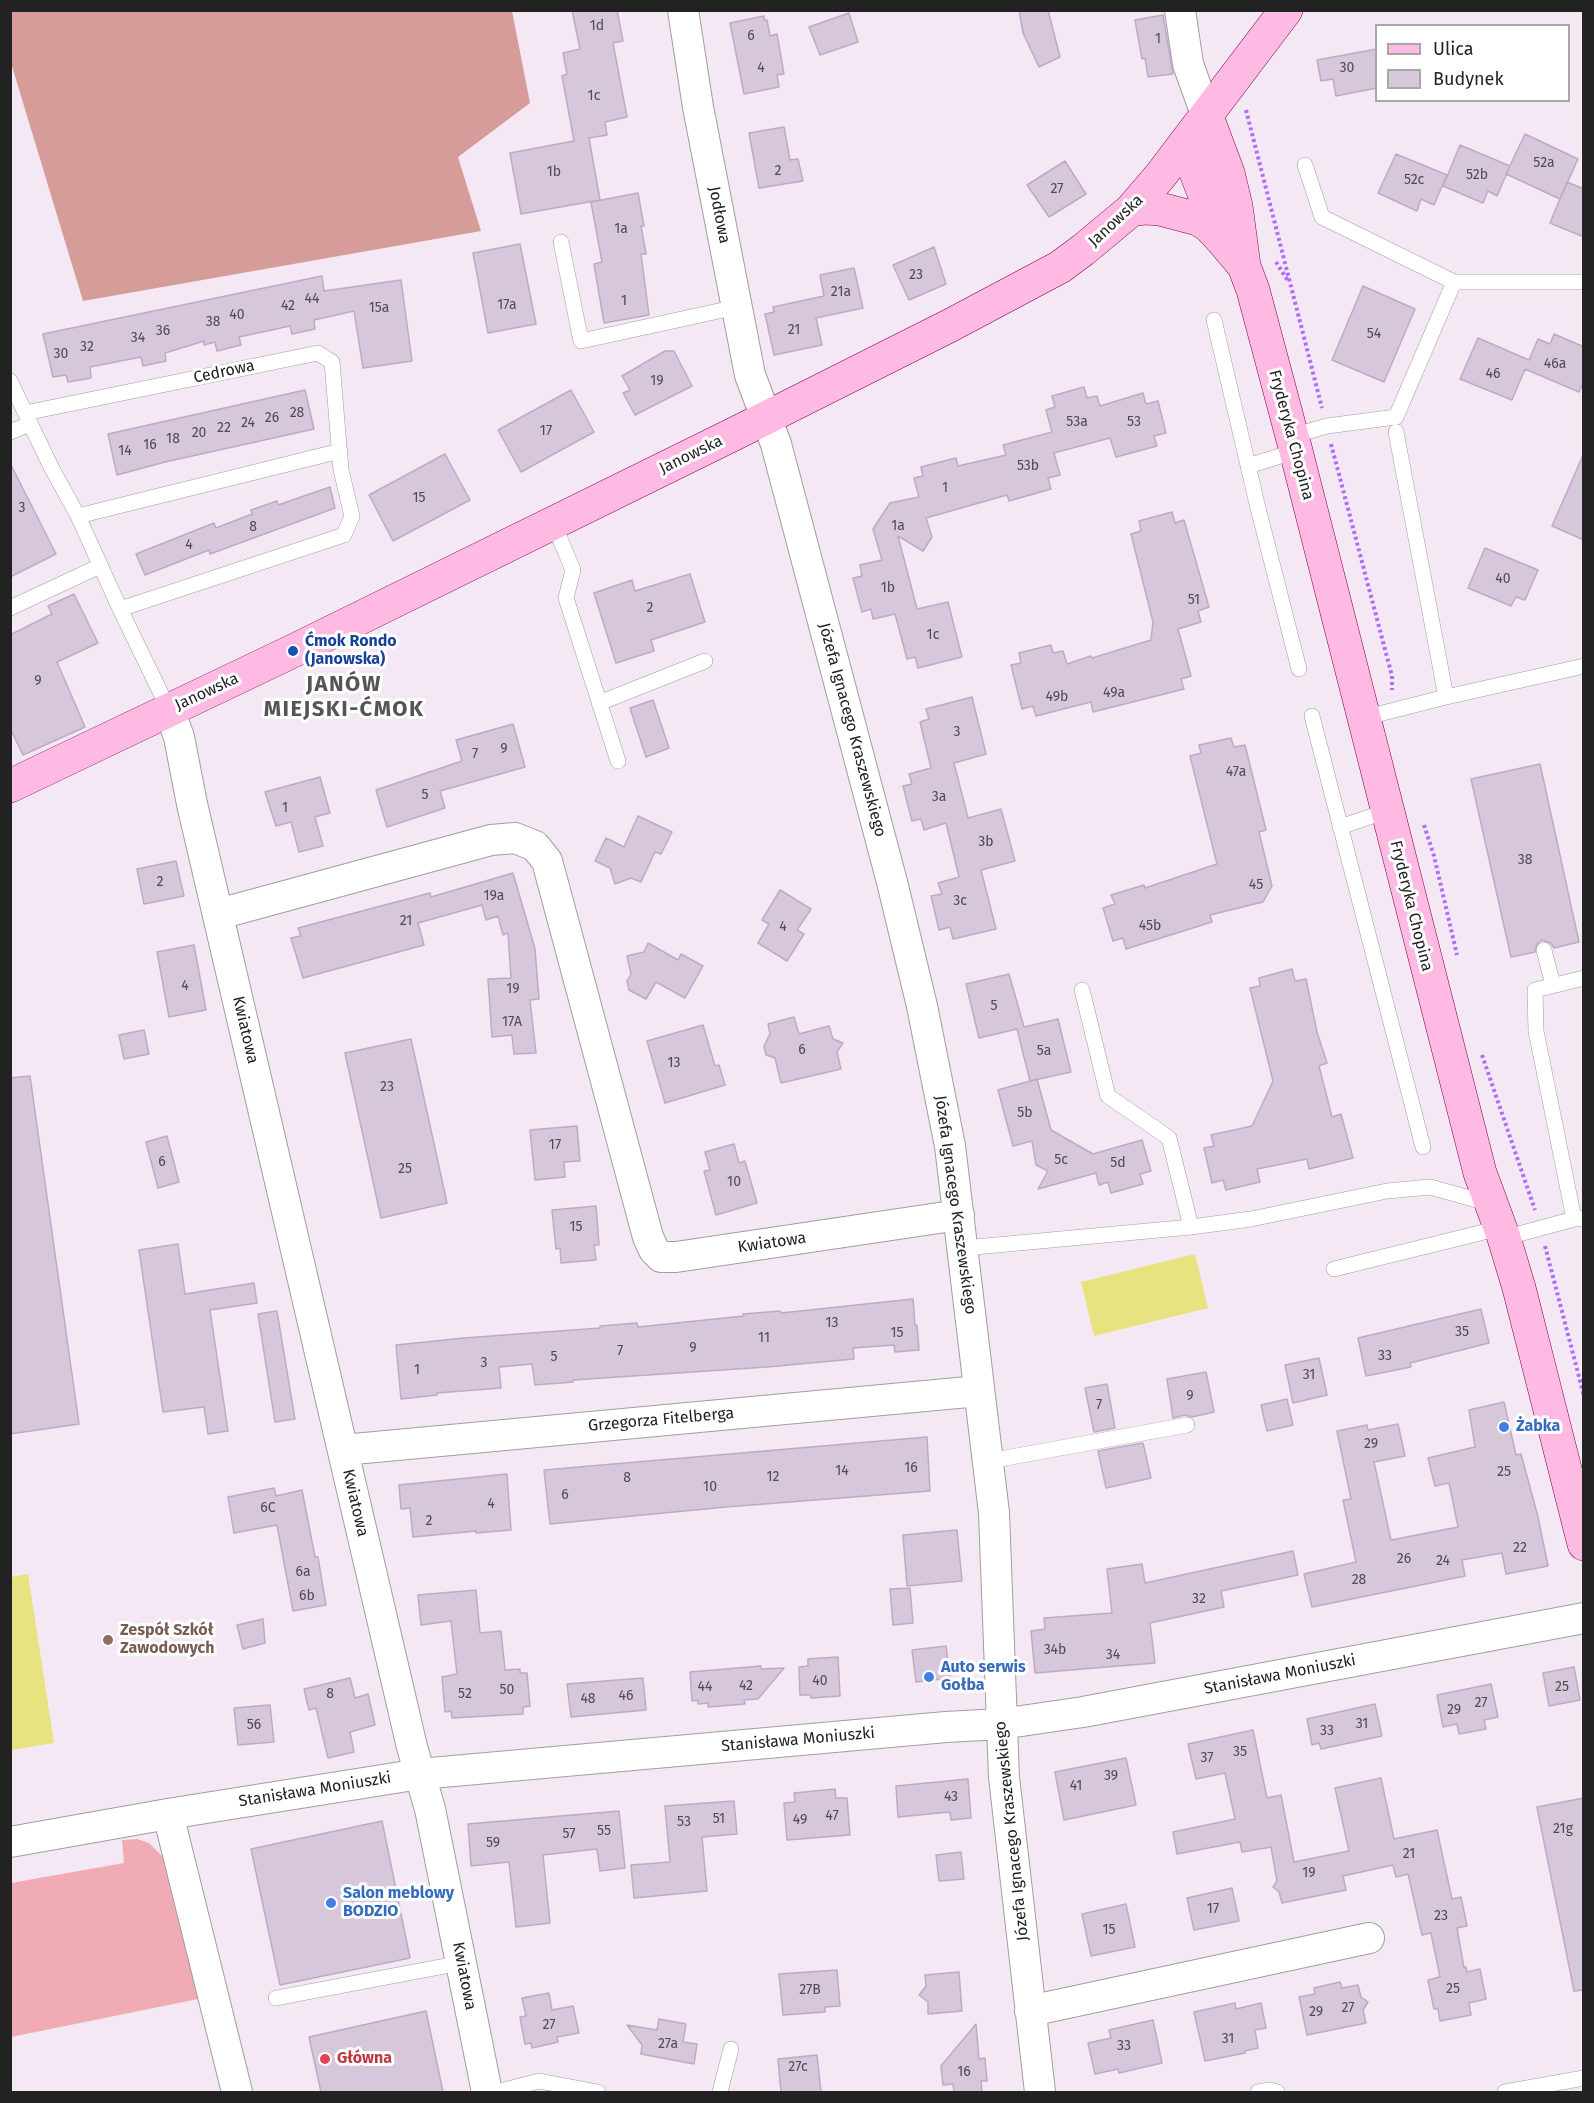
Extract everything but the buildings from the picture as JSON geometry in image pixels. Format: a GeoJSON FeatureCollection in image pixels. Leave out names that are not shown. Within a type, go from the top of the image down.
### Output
{"type":"FeatureCollection","features":[{"type":"Feature","properties":{"kind":"street","name":"Jodłowa"},"geometry":{"type":"LineString","coordinates":[[683,10],[698,107],[750,375],[765,418]]}},
{"type":"Feature","properties":{"kind":"street"},"geometry":{"type":"LineString","coordinates":[[1180,10],[1199,127]]}},
{"type":"Feature","properties":{"kind":"street","name":"Janowska"},"geometry":{"type":"LineString","coordinates":[[10,786],[293,651],[765,418],[1037,280],[1083,250],[1131,210],[1199,127],[1286,10]]}},
{"type":"Feature","properties":{"kind":"street","name":"Fryderyka Chopina"},"geometry":{"type":"LineString","coordinates":[[1199,127],[1195,170],[1222,240]]}},
{"type":"Feature","properties":{"kind":"street","name":"Fryderyka Chopina"},"geometry":{"type":"LineString","coordinates":[[1199,127],[1228,173],[1236,206],[1244,266],[1253,290],[1294,443],[1480,1173],[1498,1224],[1539,1362],[1584,1544]]}},
{"type":"Feature","properties":{"kind":"street","name":"Fryderyka Chopina"},"geometry":{"type":"LineString","coordinates":[[1131,210],[1146,208],[1198,219],[1209,226],[1244,266]]}},
{"type":"Feature","properties":{"kind":"street","name":"Józefa Ignacego Kraszewskiego"},"geometry":{"type":"LineString","coordinates":[[765,418],[779,456],[892,882],[922,1006],[950,1146],[994,1513],[1004,1777],[1040,2092]]}},
{"type":"Feature","properties":{"kind":"street","name":"Kwiatowa"},"geometry":{"type":"LineString","coordinates":[[169,710],[178,737],[412,1747],[430,1809],[487,2092]]}},
{"type":"Feature","properties":{"kind":"street","name":"Kwiatowa"},"geometry":{"type":"LineString","coordinates":[[219,914],[491,840],[515,838],[535,846],[547,861],[648,1237],[654,1250],[661,1257],[676,1257],[959,1215]]}},
{"type":"Feature","properties":{"kind":"street","name":"Grzegorza Fitelberga"},"geometry":{"type":"LineString","coordinates":[[343,1450],[979,1391]]}},
{"type":"Feature","properties":{"kind":"street","name":"Stanisława Moniuszki"},"geometry":{"type":"LineString","coordinates":[[10,1842],[420,1774],[1001,1724],[1095,1710],[1584,1618]]}},
{"type":"Feature","properties":{"kind":"street"},"geometry":{"type":"LineString","coordinates":[[168,1814],[237,2092]]}},
{"type":"Feature","properties":{"kind":"street"},"geometry":{"type":"LineString","coordinates":[[1030,2011],[1369,1938]]}},
{"type":"Feature","properties":{"kind":"lane"},"geometry":{"type":"LineString","coordinates":[[1305,165],[1322,217],[1454,282],[1584,282]]}},
{"type":"Feature","properties":{"kind":"lane"},"geometry":{"type":"LineString","coordinates":[[561,242],[581,341],[737,307]]}},
{"type":"Feature","properties":{"kind":"lane"},"geometry":{"type":"LineString","coordinates":[[1248,466],[1327,426],[1396,417],[1454,282]]}},
{"type":"Feature","properties":{"kind":"lane"},"geometry":{"type":"LineString","coordinates":[[1214,320],[1299,669]]}},
{"type":"Feature","properties":{"kind":"lane","name":"Cedrowa"},"geometry":{"type":"LineString","coordinates":[[28,419],[318,353],[332,362],[341,470],[352,516],[344,535],[120,609]]}},
{"type":"Feature","properties":{"kind":"lane"},"geometry":{"type":"LineString","coordinates":[[10,381],[78,516],[169,710]]}},
{"type":"Feature","properties":{"kind":"lane"},"geometry":{"type":"LineString","coordinates":[[10,432],[28,419]]}},
{"type":"Feature","properties":{"kind":"lane"},"geometry":{"type":"LineString","coordinates":[[1396,432],[1446,697]]}},
{"type":"Feature","properties":{"kind":"lane"},"geometry":{"type":"LineString","coordinates":[[78,516],[340,451]]}},
{"type":"Feature","properties":{"kind":"lane"},"geometry":{"type":"LineString","coordinates":[[553,522],[573,570],[566,597],[618,761]]}},
{"type":"Feature","properties":{"kind":"lane"},"geometry":{"type":"LineString","coordinates":[[10,608],[100,566]]}},
{"type":"Feature","properties":{"kind":"lane"},"geometry":{"type":"LineString","coordinates":[[599,703],[705,661]]}},
{"type":"Feature","properties":{"kind":"lane"},"geometry":{"type":"LineString","coordinates":[[1363,718],[1584,666]]}},
{"type":"Feature","properties":{"kind":"lane"},"geometry":{"type":"LineString","coordinates":[[1312,716],[1423,1147]]}},
{"type":"Feature","properties":{"kind":"lane"},"geometry":{"type":"LineString","coordinates":[[1340,827],[1387,811]]}},
{"type":"Feature","properties":{"kind":"lane"},"geometry":{"type":"LineString","coordinates":[[1544,950],[1553,985]]}},
{"type":"Feature","properties":{"kind":"lane"},"geometry":{"type":"LineString","coordinates":[[1334,1269],[1498,1224],[1579,1218],[1536,1031],[1534,990],[1584,978]]}},
{"type":"Feature","properties":{"kind":"lane"},"geometry":{"type":"LineString","coordinates":[[1082,990],[1108,1096],[1169,1138],[1191,1227]]}},
{"type":"Feature","properties":{"kind":"lane"},"geometry":{"type":"LineString","coordinates":[[963,1248],[1191,1227],[1251,1219],[1387,1191],[1430,1187],[1498,1224]]}},
{"type":"Feature","properties":{"kind":"lane"},"geometry":{"type":"LineString","coordinates":[[989,1461],[1187,1425]]}},
{"type":"Feature","properties":{"kind":"lane"},"geometry":{"type":"LineString","coordinates":[[276,1998],[461,1964]]}},
{"type":"Feature","properties":{"kind":"lane"},"geometry":{"type":"LineString","coordinates":[[720,2092],[731,2049]]}},
{"type":"Feature","properties":{"kind":"lane"},"geometry":{"type":"LineString","coordinates":[[1505,2092],[1584,2078]]}},
{"type":"Feature","properties":{"kind":"lane"},"geometry":{"type":"LineString","coordinates":[[497,2092],[539,2081],[598,2092]]}},
{"type":"Feature","properties":{"kind":"lane"},"geometry":{"type":"LineString","coordinates":[[1258,2092],[1270,2090],[1277,2092]]}},
{"type":"Feature","properties":{"kind":"path"},"geometry":{"type":"LineString","coordinates":[[1244,103],[1324,414]]}},
{"type":"Feature","properties":{"kind":"path"},"geometry":{"type":"LineString","coordinates":[[1330,438],[1392,676],[1394,698]]}},
{"type":"Feature","properties":{"kind":"path"},"geometry":{"type":"LineString","coordinates":[[1424,823],[1460,965]]}},
{"type":"Feature","properties":{"kind":"path"},"geometry":{"type":"LineString","coordinates":[[1480,1047],[1536,1214]]}},
{"type":"Feature","properties":{"kind":"path"},"geometry":{"type":"LineString","coordinates":[[1543,1240],[1584,1396]]}},
{"type":"Feature","properties":{"kind":"shaded area"},"geometry":{"type":"Polygon","coordinates":[[[10,11],[512,11],[530,103],[458,157],[481,231],[83,301],[11,63],[10,11]]]}},
{"type":"Feature","properties":{"kind":"shaded area"},"geometry":{"type":"Polygon","coordinates":[[[1195,1254],[1208,1308],[1094,1336],[1081,1282],[1195,1254]]]}},
{"type":"Feature","properties":{"kind":"shaded area"},"geometry":{"type":"Polygon","coordinates":[[[28,1574],[54,1743],[11,1750],[11,1577],[28,1574]]]}},
{"type":"Feature","properties":{"kind":"shaded area"},"geometry":{"type":"Polygon","coordinates":[[[137,1839],[149,1843],[164,1858],[203,1998],[11,2037],[11,1883],[124,1863],[122,1840],[137,1839]]]}},
{"type":"Feature","properties":{"kind":"place","name":"Ćmok Rondo (Janowska)"},"geometry":{"type":"Point","coordinates":[293,651]}},
{"type":"Feature","properties":{"kind":"place","name":"Żabka"},"geometry":{"type":"Point","coordinates":[1504,1427]}},
{"type":"Feature","properties":{"kind":"place","name":"Zespół Szkół Zawodowych"},"geometry":{"type":"Point","coordinates":[108,1640]}},
{"type":"Feature","properties":{"kind":"place","name":"Auto serwis Gołba"},"geometry":{"type":"Point","coordinates":[929,1677]}},
{"type":"Feature","properties":{"kind":"place","name":"Salon meblowy BODZIO"},"geometry":{"type":"Point","coordinates":[331,1903]}},
{"type":"Feature","properties":{"kind":"place","name":"Główna"},"geometry":{"type":"Point","coordinates":[325,2059]}},
{"type":"Feature","properties":{"kind":"district","name":"JANÓW MIEJSKI-ĆMOK"},"geometry":{"type":"Point","coordinates":[344,698]}}]}
